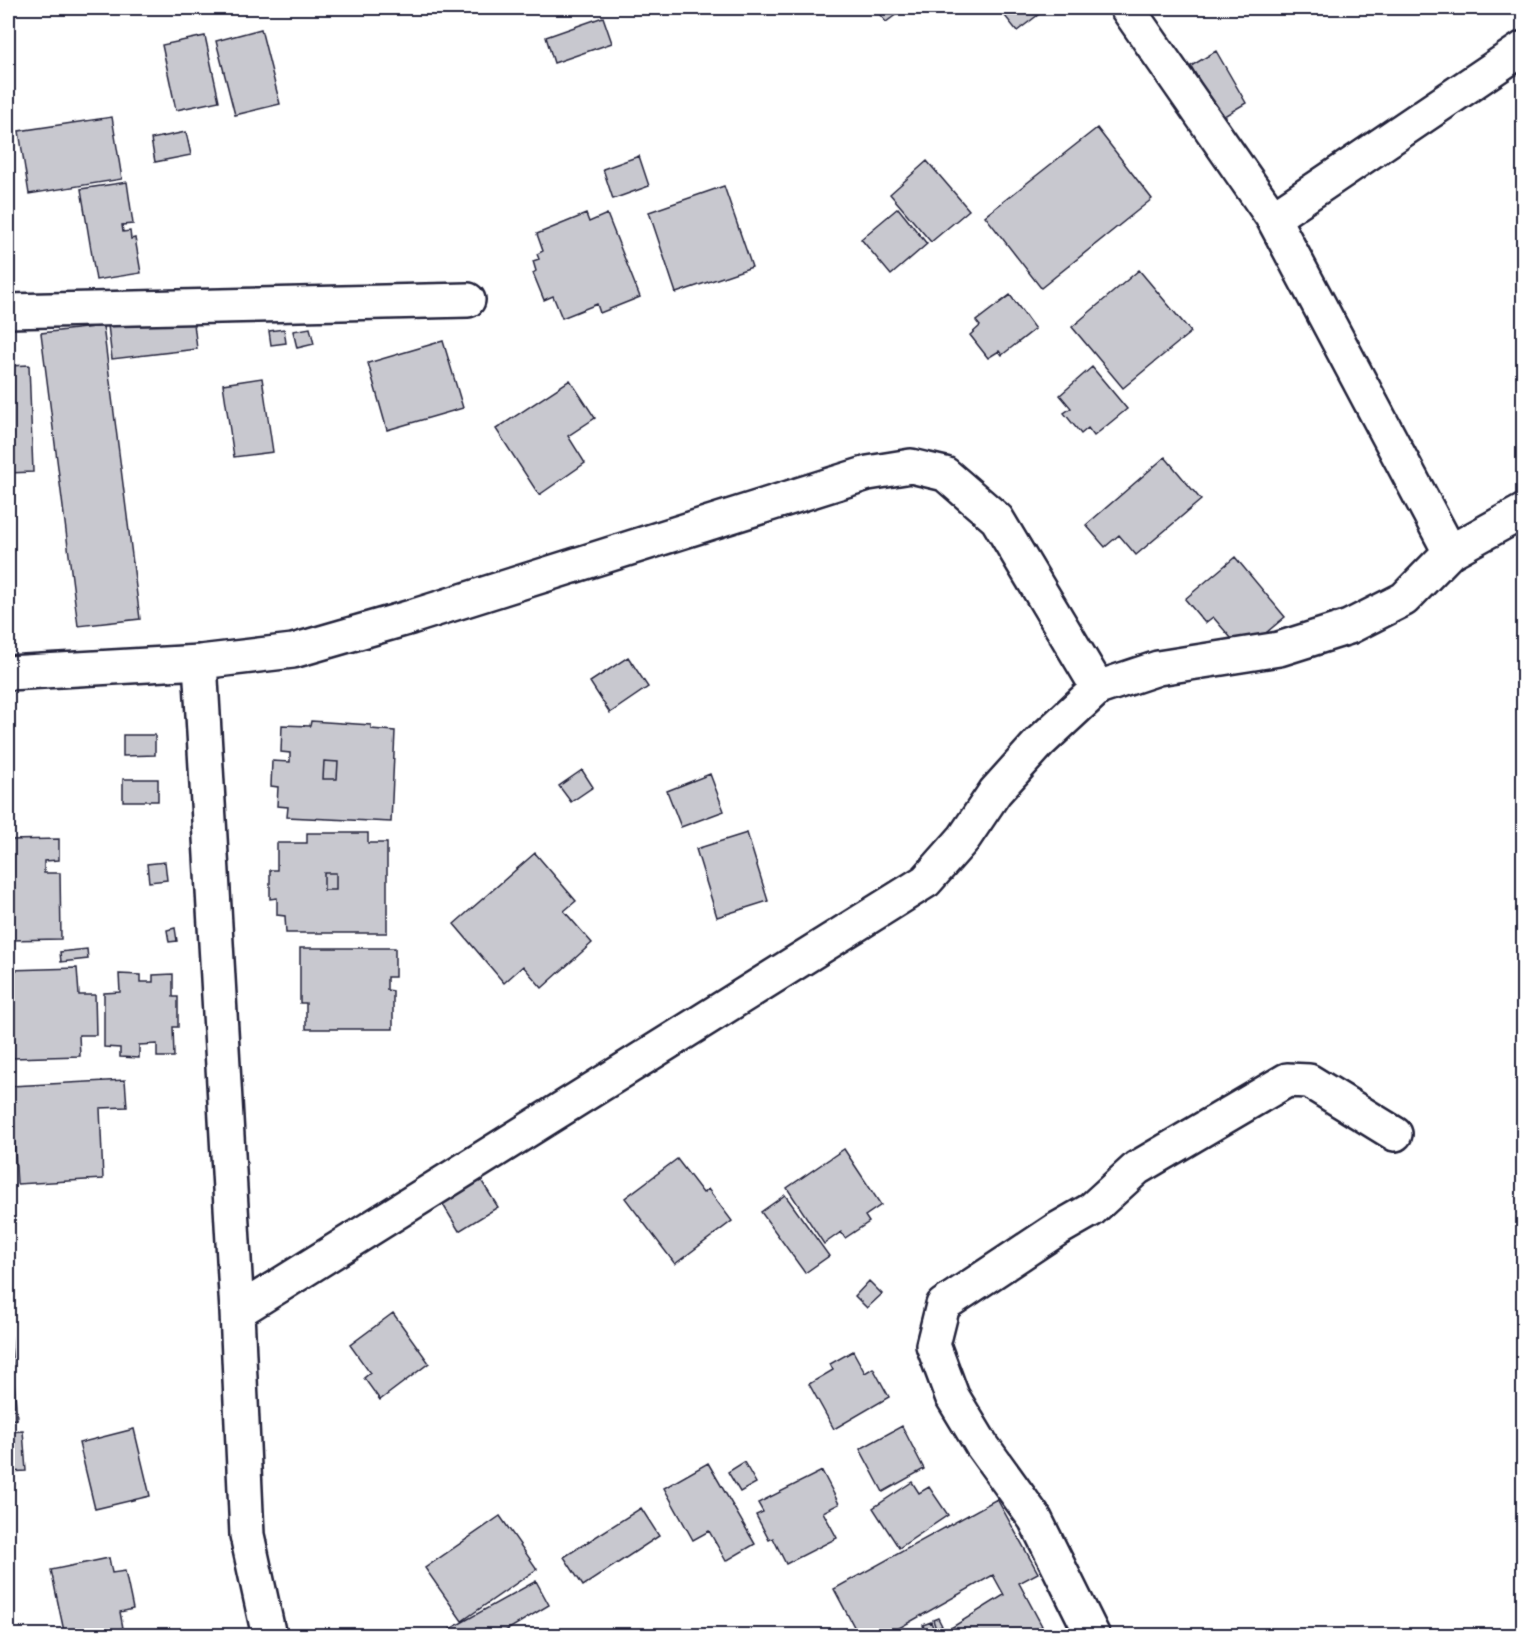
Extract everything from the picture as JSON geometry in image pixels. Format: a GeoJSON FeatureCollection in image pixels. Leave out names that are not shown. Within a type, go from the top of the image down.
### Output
{"type":"FeatureCollection","features":[{"type":"Feature","properties":{"kind":"street"},"geometry":{"type":"LineString","coordinates":[[1127,8],[1273,218],[1450,552]]}},
{"type":"Feature","properties":{"kind":"street"},"geometry":{"type":"LineString","coordinates":[[1273,218],[1524,48]]}},
{"type":"Feature","properties":{"kind":"street"},"geometry":{"type":"LineString","coordinates":[[8,311],[468,300]]}},
{"type":"Feature","properties":{"kind":"street"},"geometry":{"type":"LineString","coordinates":[[8,673],[200,662],[293,651],[411,617],[868,473],[911,466],[945,474],[997,519],[1098,688]]}},
{"type":"Feature","properties":{"kind":"street"},"geometry":{"type":"LineString","coordinates":[[237,1312],[926,881],[963,838],[995,792],[1032,750],[1098,688],[1158,668],[1279,649],[1349,627],[1404,599],[1450,552],[1524,511]]}},
{"type":"Feature","properties":{"kind":"street"},"geometry":{"type":"LineString","coordinates":[[200,662],[237,1312],[247,1535],[269,1635]]}},
{"type":"Feature","properties":{"kind":"street"},"geometry":{"type":"LineString","coordinates":[[1093,1635],[1035,1520],[981,1444],[952,1396],[933,1345],[943,1305],[1056,1230],[1091,1210],[1137,1168],[1287,1080],[1309,1081],[1395,1134]]}},
{"type":"Feature","properties":{"kind":"building"},"geometry":{"type":"Polygon","coordinates":[[[874,8],[905,8],[886,22],[874,8]]]}},
{"type":"Feature","properties":{"kind":"building"},"geometry":{"type":"Polygon","coordinates":[[[1016,8],[1047,8],[1017,31],[1005,16],[1016,8]]]}},
{"type":"Feature","properties":{"kind":"building"},"geometry":{"type":"Polygon","coordinates":[[[603,17],[612,43],[554,63],[546,37],[603,17]]]}},
{"type":"Feature","properties":{"kind":"building"},"geometry":{"type":"Polygon","coordinates":[[[261,29],[280,104],[235,115],[216,41],[261,29]]]}},
{"type":"Feature","properties":{"kind":"building"},"geometry":{"type":"Polygon","coordinates":[[[205,36],[219,101],[176,110],[162,45],[205,36]]]}},
{"type":"Feature","properties":{"kind":"building"},"geometry":{"type":"Polygon","coordinates":[[[1216,51],[1246,103],[1221,118],[1191,66],[1216,51]]]}},
{"type":"Feature","properties":{"kind":"building"},"geometry":{"type":"Polygon","coordinates":[[[112,117],[122,179],[29,194],[19,131],[112,117]]]}},
{"type":"Feature","properties":{"kind":"building"},"geometry":{"type":"Polygon","coordinates":[[[1097,128],[1152,199],[1041,288],[985,216],[1097,128]]]}},
{"type":"Feature","properties":{"kind":"building"},"geometry":{"type":"Polygon","coordinates":[[[186,132],[191,155],[155,162],[151,139],[186,132]]]}},
{"type":"Feature","properties":{"kind":"building"},"geometry":{"type":"Polygon","coordinates":[[[639,156],[649,186],[613,199],[603,169],[639,156]]]}},
{"type":"Feature","properties":{"kind":"building"},"geometry":{"type":"Polygon","coordinates":[[[8,158],[11,190],[8,191],[8,158]]]}},
{"type":"Feature","properties":{"kind":"building"},"geometry":{"type":"Polygon","coordinates":[[[927,161],[969,210],[931,242],[890,194],[927,161]]]}},
{"type":"Feature","properties":{"kind":"building"},"geometry":{"type":"Polygon","coordinates":[[[127,182],[133,224],[122,225],[123,232],[130,231],[131,239],[135,238],[141,273],[96,280],[81,189],[127,182]]]}},
{"type":"Feature","properties":{"kind":"building"},"geometry":{"type":"Polygon","coordinates":[[[724,186],[752,267],[676,293],[649,212],[724,186]]]}},
{"type":"Feature","properties":{"kind":"building"},"geometry":{"type":"Polygon","coordinates":[[[898,208],[927,244],[891,275],[861,239],[898,208]]]}},
{"type":"Feature","properties":{"kind":"building"},"geometry":{"type":"Polygon","coordinates":[[[586,214],[589,222],[607,214],[640,297],[600,313],[597,304],[562,318],[553,296],[544,300],[533,273],[536,271],[533,261],[539,259],[537,254],[543,251],[537,234],[586,214]]]}},
{"type":"Feature","properties":{"kind":"building"},"geometry":{"type":"Polygon","coordinates":[[[1139,270],[1191,332],[1123,388],[1072,327],[1139,270]]]}},
{"type":"Feature","properties":{"kind":"building"},"geometry":{"type":"Polygon","coordinates":[[[1010,295],[1035,329],[1002,355],[999,351],[988,358],[970,335],[980,326],[976,321],[1010,295]]]}},
{"type":"Feature","properties":{"kind":"building"},"geometry":{"type":"Polygon","coordinates":[[[193,315],[197,349],[112,359],[108,325],[193,315]]]}},
{"type":"Feature","properties":{"kind":"building"},"geometry":{"type":"Polygon","coordinates":[[[103,326],[140,619],[78,626],[41,333],[103,326]]]}},
{"type":"Feature","properties":{"kind":"building"},"geometry":{"type":"Polygon","coordinates":[[[310,328],[314,344],[297,348],[293,331],[310,328]]]}},
{"type":"Feature","properties":{"kind":"building"},"geometry":{"type":"Polygon","coordinates":[[[284,329],[286,343],[271,345],[269,331],[284,329]]]}},
{"type":"Feature","properties":{"kind":"building"},"geometry":{"type":"Polygon","coordinates":[[[443,341],[463,408],[387,430],[368,363],[443,341]]]}},
{"type":"Feature","properties":{"kind":"building"},"geometry":{"type":"Polygon","coordinates":[[[29,365],[33,472],[8,473],[8,366],[29,365]]]}},
{"type":"Feature","properties":{"kind":"building"},"geometry":{"type":"Polygon","coordinates":[[[1092,367],[1127,409],[1094,436],[1088,428],[1081,434],[1064,413],[1071,408],[1060,395],[1092,367]]]}},
{"type":"Feature","properties":{"kind":"building"},"geometry":{"type":"Polygon","coordinates":[[[262,378],[273,452],[234,457],[223,384],[262,378]]]}},
{"type":"Feature","properties":{"kind":"building"},"geometry":{"type":"Polygon","coordinates":[[[570,380],[595,418],[568,436],[585,463],[539,495],[496,429],[570,380]]]}},
{"type":"Feature","properties":{"kind":"building"},"geometry":{"type":"Polygon","coordinates":[[[1165,457],[1201,500],[1136,555],[1119,535],[1105,547],[1086,525],[1165,457]]]}},
{"type":"Feature","properties":{"kind":"building"},"geometry":{"type":"Polygon","coordinates":[[[1235,557],[1285,617],[1243,652],[1213,617],[1205,623],[1185,599],[1235,557]]]}},
{"type":"Feature","properties":{"kind":"building"},"geometry":{"type":"Polygon","coordinates":[[[628,657],[648,687],[610,713],[590,682],[628,657]]]}},
{"type":"Feature","properties":{"kind":"building"},"geometry":{"type":"Polygon","coordinates":[[[311,721],[371,725],[371,729],[395,731],[391,822],[287,817],[288,807],[277,806],[278,787],[271,786],[272,761],[290,762],[290,753],[281,752],[282,725],[310,726],[311,721]],[[324,761],[323,779],[337,779],[338,762],[324,761]]]}},
{"type":"Feature","properties":{"kind":"building"},"geometry":{"type":"Polygon","coordinates":[[[123,735],[155,735],[155,755],[123,756],[123,735]]]}},
{"type":"Feature","properties":{"kind":"building"},"geometry":{"type":"Polygon","coordinates":[[[324,761],[338,762],[337,779],[323,779],[324,761]]]}},
{"type":"Feature","properties":{"kind":"building"},"geometry":{"type":"Polygon","coordinates":[[[582,770],[593,787],[571,802],[559,786],[582,770]]]}},
{"type":"Feature","properties":{"kind":"building"},"geometry":{"type":"Polygon","coordinates":[[[710,774],[724,811],[681,827],[667,791],[710,774]]]}},
{"type":"Feature","properties":{"kind":"building"},"geometry":{"type":"Polygon","coordinates":[[[123,779],[158,779],[158,801],[123,801],[123,779]]]}},
{"type":"Feature","properties":{"kind":"building"},"geometry":{"type":"Polygon","coordinates":[[[307,833],[368,833],[368,843],[387,843],[387,933],[286,933],[285,916],[277,915],[277,898],[270,899],[270,870],[277,870],[277,843],[307,843],[307,833]],[[324,873],[324,890],[336,890],[336,873],[324,873]]]}},
{"type":"Feature","properties":{"kind":"building"},"geometry":{"type":"Polygon","coordinates":[[[747,833],[768,901],[717,917],[696,849],[747,833]]]}},
{"type":"Feature","properties":{"kind":"building"},"geometry":{"type":"Polygon","coordinates":[[[59,839],[59,860],[44,861],[44,873],[60,873],[61,939],[8,940],[8,840],[59,839]]]}},
{"type":"Feature","properties":{"kind":"building"},"geometry":{"type":"Polygon","coordinates":[[[535,853],[576,901],[564,911],[592,943],[542,988],[523,966],[504,983],[454,924],[535,853]]]}},
{"type":"Feature","properties":{"kind":"building"},"geometry":{"type":"Polygon","coordinates":[[[165,862],[167,880],[149,882],[147,864],[165,862]]]}},
{"type":"Feature","properties":{"kind":"building"},"geometry":{"type":"Polygon","coordinates":[[[324,873],[336,873],[336,890],[324,890],[324,873]]]}},
{"type":"Feature","properties":{"kind":"building"},"geometry":{"type":"Polygon","coordinates":[[[175,928],[177,941],[169,942],[167,930],[175,928]]]}},
{"type":"Feature","properties":{"kind":"building"},"geometry":{"type":"Polygon","coordinates":[[[300,948],[395,948],[395,977],[387,977],[387,990],[393,991],[393,1029],[306,1029],[306,1003],[300,1003],[300,948]]]}},
{"type":"Feature","properties":{"kind":"building"},"geometry":{"type":"Polygon","coordinates":[[[87,949],[88,959],[61,962],[60,952],[87,949]]]}},
{"type":"Feature","properties":{"kind":"building"},"geometry":{"type":"Polygon","coordinates":[[[77,968],[79,995],[95,995],[96,1035],[79,1035],[80,1056],[13,1058],[10,970],[77,968]]]}},
{"type":"Feature","properties":{"kind":"building"},"geometry":{"type":"Polygon","coordinates":[[[119,974],[140,975],[140,982],[153,982],[153,975],[173,974],[173,997],[178,997],[178,1027],[173,1027],[174,1057],[157,1057],[157,1044],[139,1045],[139,1058],[120,1057],[120,1048],[104,1047],[104,993],[120,992],[119,974]]]}},
{"type":"Feature","properties":{"kind":"building"},"geometry":{"type":"Polygon","coordinates":[[[125,1080],[127,1107],[100,1108],[103,1179],[17,1184],[11,1086],[125,1080]]]}},
{"type":"Feature","properties":{"kind":"building"},"geometry":{"type":"Polygon","coordinates":[[[844,1149],[881,1205],[865,1216],[869,1222],[845,1238],[841,1232],[824,1244],[787,1188],[844,1149]]]}},
{"type":"Feature","properties":{"kind":"building"},"geometry":{"type":"Polygon","coordinates":[[[677,1159],[703,1193],[708,1189],[732,1221],[675,1264],[625,1198],[677,1159]]]}},
{"type":"Feature","properties":{"kind":"building"},"geometry":{"type":"Polygon","coordinates":[[[481,1180],[498,1207],[459,1231],[442,1203],[481,1180]]]}},
{"type":"Feature","properties":{"kind":"building"},"geometry":{"type":"Polygon","coordinates":[[[785,1195],[829,1256],[805,1273],[761,1212],[785,1195]]]}},
{"type":"Feature","properties":{"kind":"building"},"geometry":{"type":"Polygon","coordinates":[[[869,1281],[882,1294],[867,1308],[855,1296],[869,1281]]]}},
{"type":"Feature","properties":{"kind":"building"},"geometry":{"type":"Polygon","coordinates":[[[393,1313],[429,1363],[380,1400],[364,1378],[370,1373],[350,1345],[393,1313]]]}},
{"type":"Feature","properties":{"kind":"building"},"geometry":{"type":"Polygon","coordinates":[[[8,1320],[17,1419],[8,1420],[8,1320]]]}},
{"type":"Feature","properties":{"kind":"building"},"geometry":{"type":"Polygon","coordinates":[[[853,1351],[865,1373],[873,1368],[889,1397],[834,1429],[809,1384],[833,1370],[830,1364],[853,1351]]]}},
{"type":"Feature","properties":{"kind":"building"},"geometry":{"type":"Polygon","coordinates":[[[902,1426],[924,1469],[883,1492],[860,1449],[902,1426]]]}},
{"type":"Feature","properties":{"kind":"building"},"geometry":{"type":"Polygon","coordinates":[[[134,1429],[150,1496],[95,1509],[79,1443],[134,1429]]]}},
{"type":"Feature","properties":{"kind":"building"},"geometry":{"type":"Polygon","coordinates":[[[23,1431],[26,1471],[8,1472],[8,1432],[23,1431]]]}},
{"type":"Feature","properties":{"kind":"building"},"geometry":{"type":"Polygon","coordinates":[[[744,1462],[756,1483],[740,1492],[728,1472],[744,1462]]]}},
{"type":"Feature","properties":{"kind":"building"},"geometry":{"type":"Polygon","coordinates":[[[708,1463],[755,1544],[726,1561],[709,1531],[693,1540],[664,1488],[708,1463]]]}},
{"type":"Feature","properties":{"kind":"building"},"geometry":{"type":"Polygon","coordinates":[[[822,1471],[839,1504],[823,1512],[837,1538],[786,1564],[773,1538],[769,1540],[756,1515],[763,1512],[758,1503],[822,1471]]]}},
{"type":"Feature","properties":{"kind":"building"},"geometry":{"type":"Polygon","coordinates":[[[912,1482],[919,1493],[929,1487],[948,1515],[899,1548],[873,1508],[912,1482]]]}},
{"type":"Feature","properties":{"kind":"building"},"geometry":{"type":"Polygon","coordinates":[[[997,1499],[1038,1573],[1019,1583],[1042,1626],[1026,1636],[938,1636],[1004,1595],[993,1575],[885,1636],[859,1636],[834,1589],[997,1499]]]}},
{"type":"Feature","properties":{"kind":"building"},"geometry":{"type":"Polygon","coordinates":[[[641,1508],[659,1536],[583,1586],[564,1557],[641,1508]]]}},
{"type":"Feature","properties":{"kind":"building"},"geometry":{"type":"Polygon","coordinates":[[[500,1516],[537,1569],[462,1621],[425,1568],[500,1516]]]}},
{"type":"Feature","properties":{"kind":"building"},"geometry":{"type":"Polygon","coordinates":[[[109,1558],[112,1573],[125,1571],[133,1609],[120,1612],[123,1628],[87,1636],[65,1636],[51,1570],[109,1558]]]}},
{"type":"Feature","properties":{"kind":"building"},"geometry":{"type":"Polygon","coordinates":[[[536,1581],[549,1605],[497,1636],[454,1636],[450,1629],[536,1581]]]}},
{"type":"Feature","properties":{"kind":"building"},"geometry":{"type":"Polygon","coordinates":[[[938,1618],[942,1626],[936,1629],[933,1620],[938,1618]]]}},
{"type":"Feature","properties":{"kind":"building"},"geometry":{"type":"Polygon","coordinates":[[[931,1622],[934,1630],[925,1633],[923,1625],[931,1622]]]}}]}
